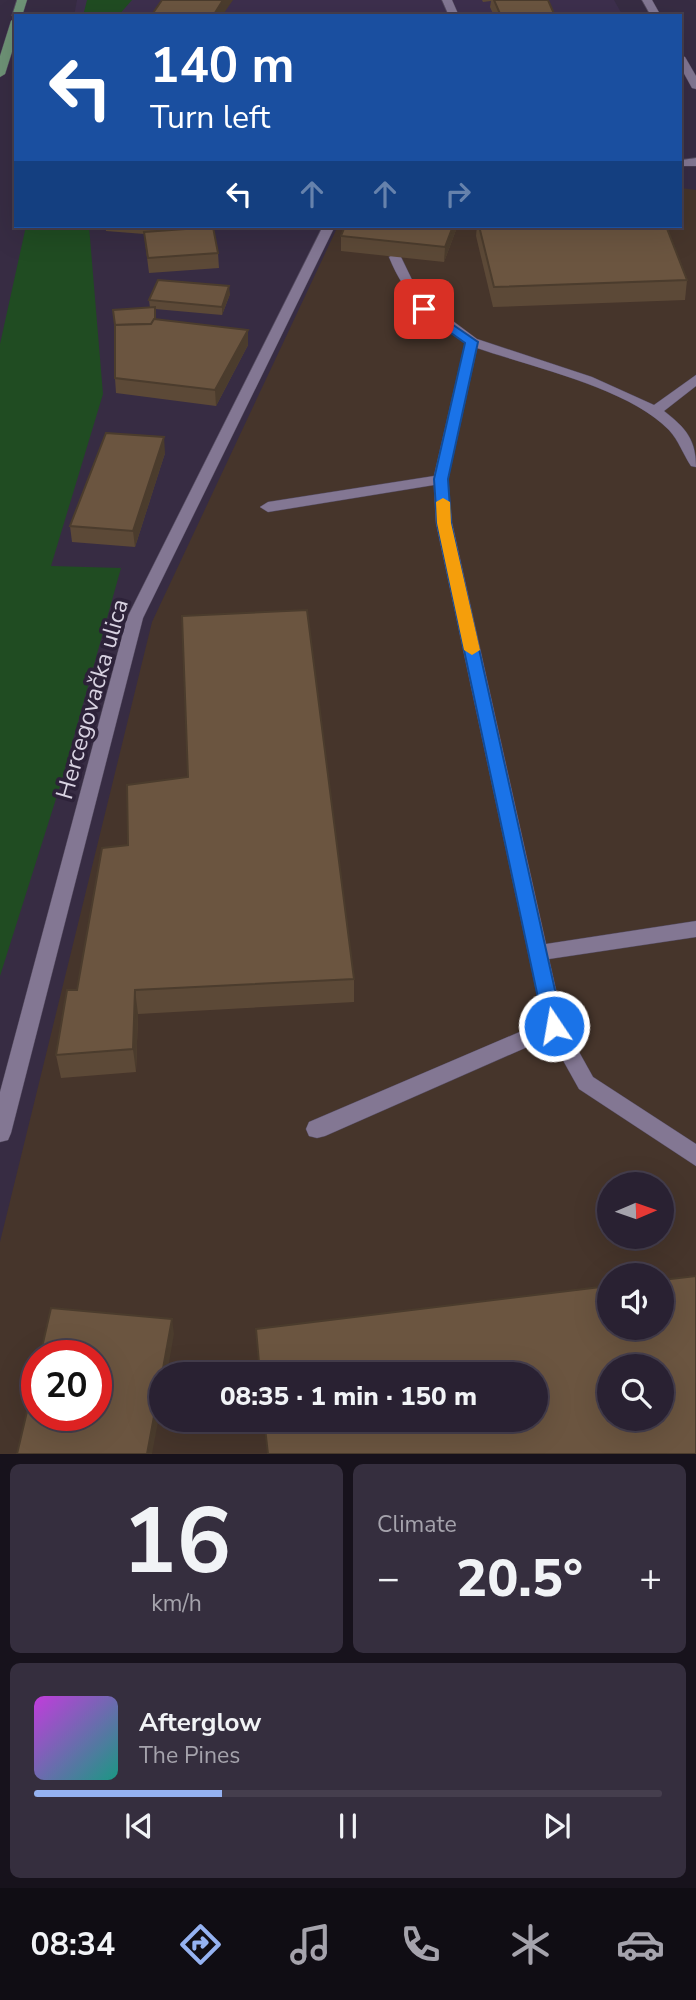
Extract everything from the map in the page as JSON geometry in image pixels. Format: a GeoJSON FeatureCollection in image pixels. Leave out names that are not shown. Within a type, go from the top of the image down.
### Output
{"type":"FeatureCollection","features":[{"type":"Feature","properties":{"kind":"main road"},"geometry":{"type":"LineString","coordinates":[[0,74],[14,28]]}},
{"type":"Feature","properties":{"kind":"street"},"geometry":{"type":"LineString","coordinates":[[682,61],[696,86]]}},
{"type":"Feature","properties":{"kind":"street","name":"Hercegovačka ulica"},"geometry":{"type":"LineString","coordinates":[[0,1133],[135,618],[328,228]]}},
{"type":"Feature","properties":{"kind":"street"},"geometry":{"type":"LineString","coordinates":[[395,257],[403,280],[424,309],[471,342],[612,391],[655,411],[690,444],[696,463]]}},
{"type":"Feature","properties":{"kind":"street"},"geometry":{"type":"LineString","coordinates":[[471,342],[441,479],[444,523],[554,1026],[586,1083],[696,1156]]}},
{"type":"Feature","properties":{"kind":"street"},"geometry":{"type":"LineString","coordinates":[[655,411],[696,379]]}},
{"type":"Feature","properties":{"kind":"street"},"geometry":{"type":"LineString","coordinates":[[268,507],[441,479]]}},
{"type":"Feature","properties":{"kind":"street"},"geometry":{"type":"LineString","coordinates":[[538,953],[696,929]]}},
{"type":"Feature","properties":{"kind":"street"},"geometry":{"type":"LineString","coordinates":[[317,1129],[554,1026]]}},
{"type":"Feature","properties":{"kind":"shaded area"},"geometry":{"type":"Polygon","coordinates":[[[77,0],[614,0],[622,14],[74,14],[77,0]]]}},
{"type":"Feature","properties":{"kind":"shaded area"},"geometry":{"type":"Polygon","coordinates":[[[682,188],[696,190],[696,1454],[0,1454],[0,1242],[152,622],[337,228],[682,228],[682,188]]]}},
{"type":"Feature","properties":{"kind":"green space"},"geometry":{"type":"Polygon","coordinates":[[[87,0],[132,0],[120,14],[84,14],[87,0]]]}},
{"type":"Feature","properties":{"kind":"green space"},"geometry":{"type":"Polygon","coordinates":[[[26,228],[89,228],[103,394],[51,566],[121,568],[61,783],[0,976],[0,344],[26,228]]]}},
{"type":"Feature","properties":{"kind":"building"},"geometry":{"type":"Polygon","coordinates":[[[162,0],[223,0],[214,14],[152,14],[162,0]]]}},
{"type":"Feature","properties":{"kind":"building"},"geometry":{"type":"Polygon","coordinates":[[[494,0],[548,0],[554,14],[500,14],[494,0]]]}},
{"type":"Feature","properties":{"kind":"building"},"geometry":{"type":"Polygon","coordinates":[[[213,228],[218,253],[148,258],[144,232],[213,228]]]}},
{"type":"Feature","properties":{"kind":"building"},"geometry":{"type":"Polygon","coordinates":[[[344,228],[452,228],[445,247],[341,236],[344,228]]]}},
{"type":"Feature","properties":{"kind":"building"},"geometry":{"type":"Polygon","coordinates":[[[479,228],[667,228],[687,280],[494,287],[479,228]]]}},
{"type":"Feature","properties":{"kind":"building"},"geometry":{"type":"Polygon","coordinates":[[[158,280],[229,286],[222,307],[149,300],[158,280]]]}},
{"type":"Feature","properties":{"kind":"building"},"geometry":{"type":"Polygon","coordinates":[[[155,307],[155,319],[151,324],[115,325],[113,310],[155,307]]]}},
{"type":"Feature","properties":{"kind":"building"},"geometry":{"type":"Polygon","coordinates":[[[154,319],[248,330],[215,390],[115,378],[115,325],[151,324],[154,319]]]}},
{"type":"Feature","properties":{"kind":"building"},"geometry":{"type":"Polygon","coordinates":[[[106,433],[164,437],[133,531],[70,526],[106,433]]]}},
{"type":"Feature","properties":{"kind":"building"},"geometry":{"type":"Polygon","coordinates":[[[307,610],[354,979],[135,990],[133,1049],[56,1055],[67,990],[77,990],[102,848],[128,845],[127,785],[188,777],[182,616],[307,610]]]}},
{"type":"Feature","properties":{"kind":"building"},"geometry":{"type":"Polygon","coordinates":[[[696,1276],[696,1454],[268,1454],[265,1432],[548,1432],[548,1362],[259,1362],[256,1329],[597,1287],[597,1340],[674,1340],[674,1279],[696,1276]]]}},
{"type":"Feature","properties":{"kind":"building"},"geometry":{"type":"Polygon","coordinates":[[[51,1308],[172,1319],[164,1362],[149,1362],[149,1432],[151,1432],[147,1454],[17,1454],[22,1431],[112,1431],[112,1340],[44,1340],[51,1308]]]}},
{"type":"Feature","properties":{"kind":"slow traffic"},"geometry":{"type":"LineString","coordinates":[[443,502],[444,523],[472,650]]}},
{"type":"Feature","properties":{"kind":"route"},"geometry":{"type":"LineString","coordinates":[[424,309],[471,342],[441,479],[444,523],[554,1026]]}}]}
